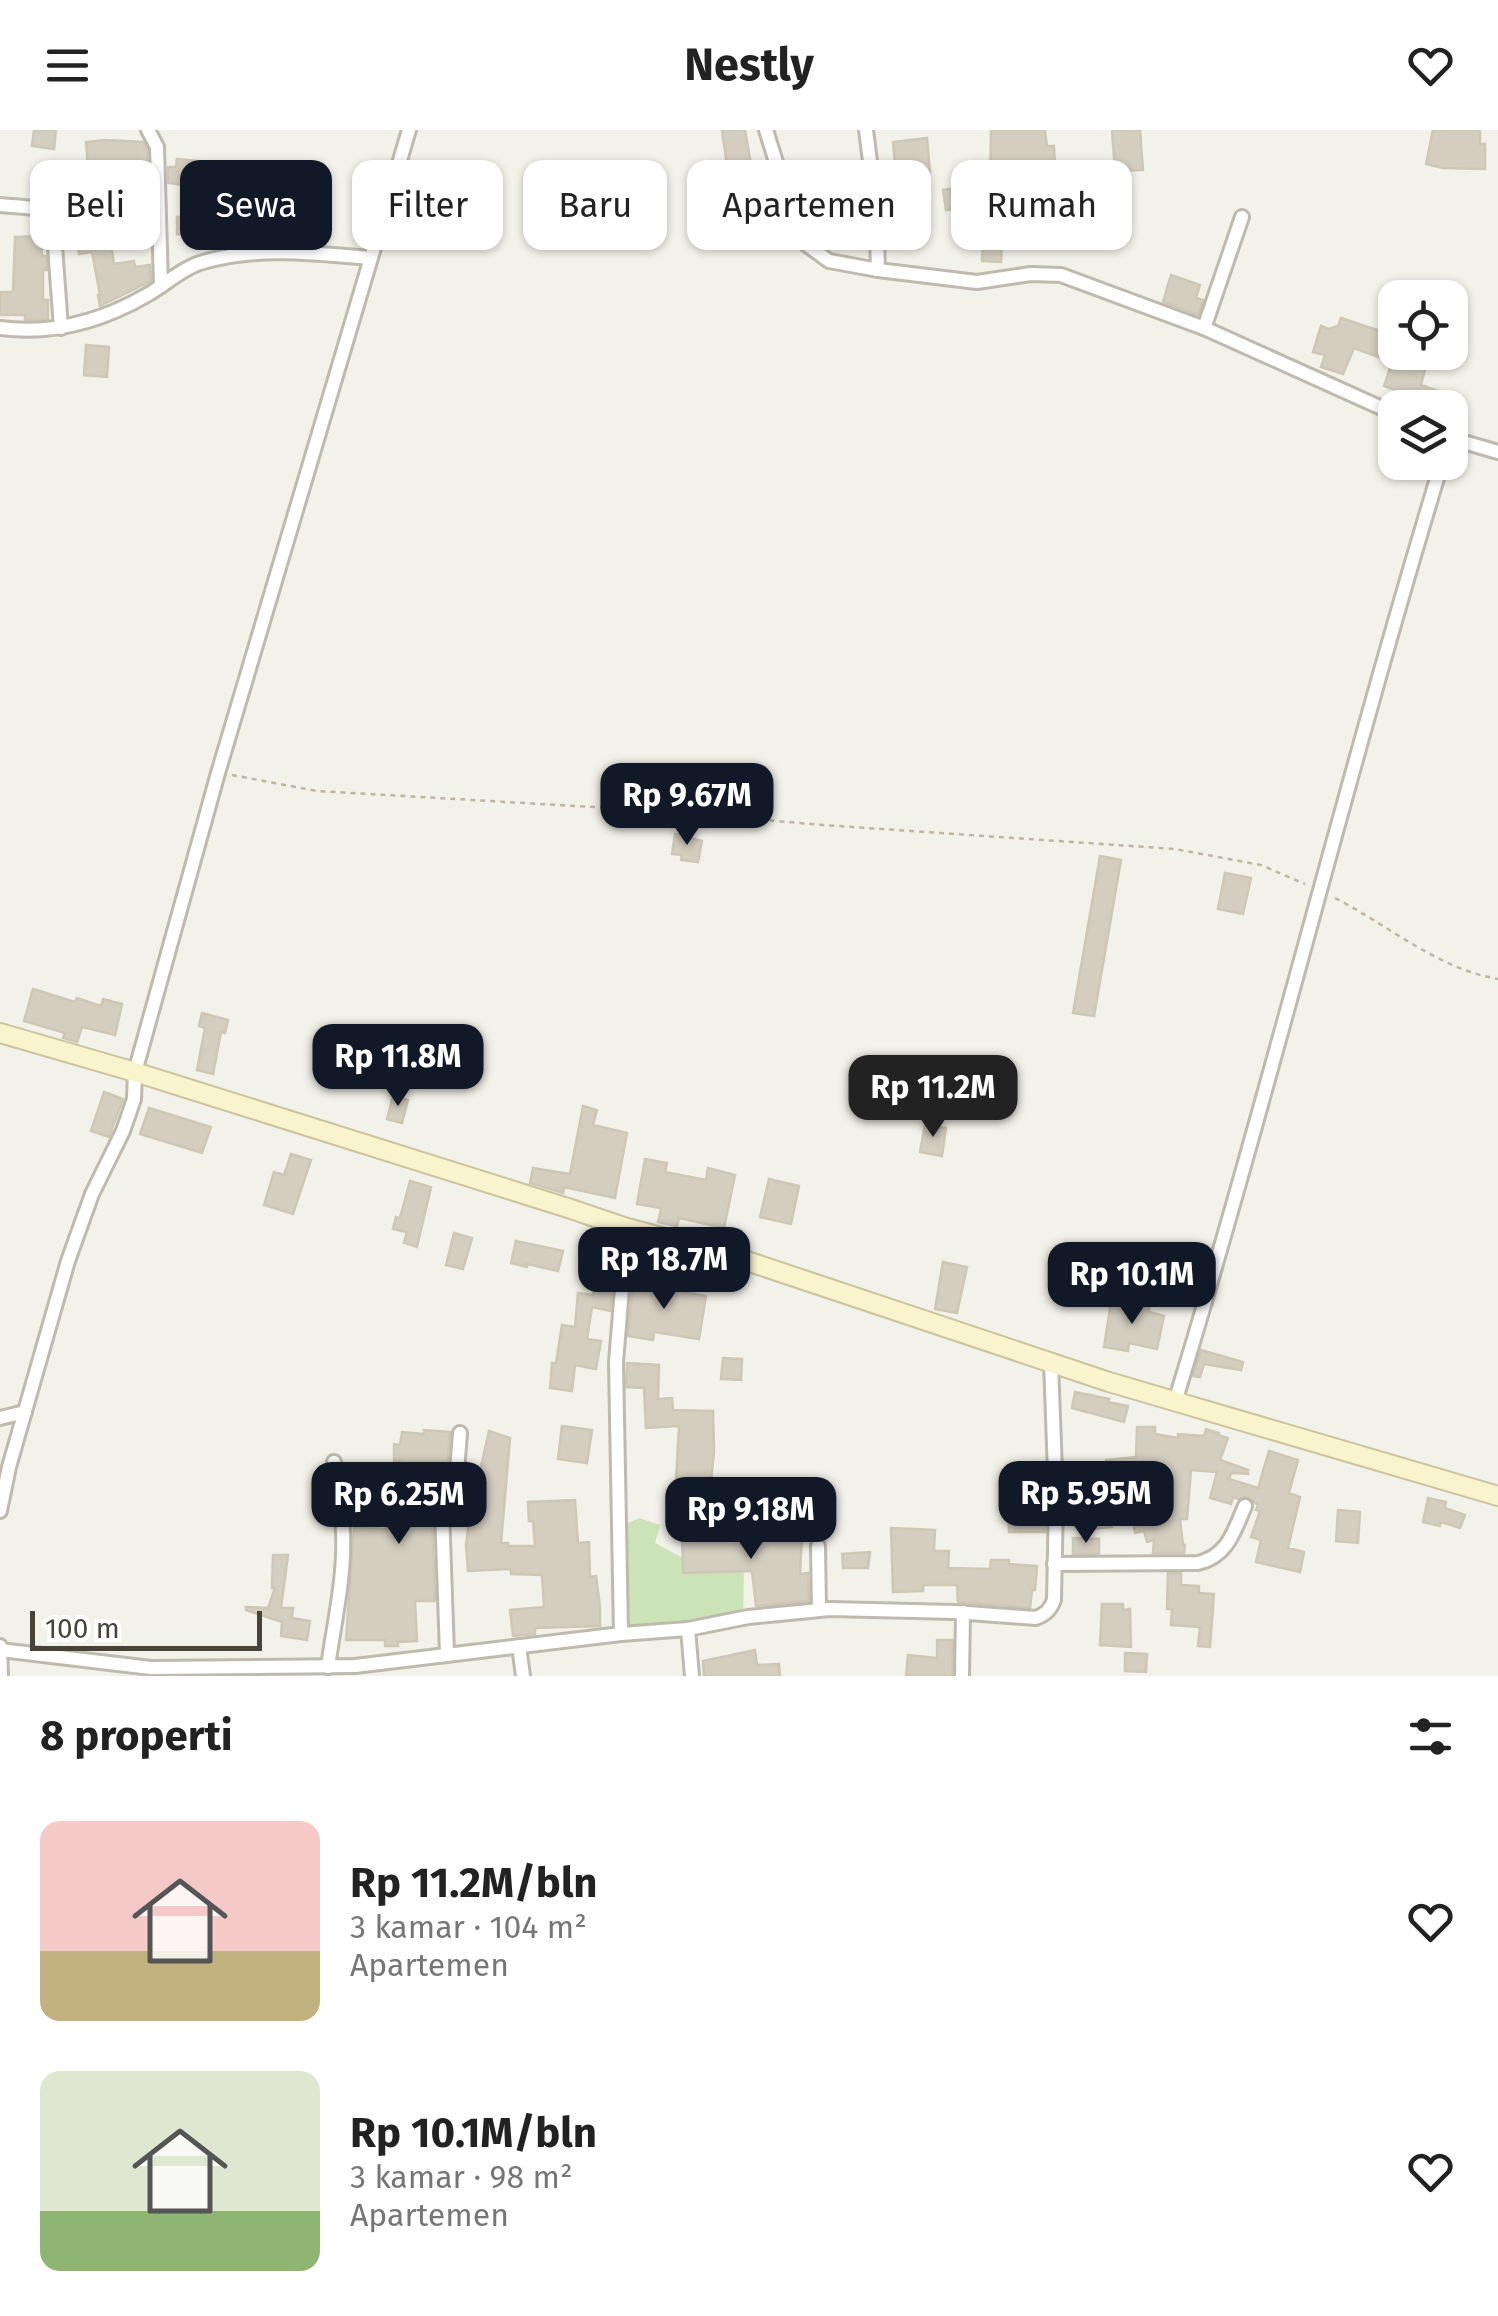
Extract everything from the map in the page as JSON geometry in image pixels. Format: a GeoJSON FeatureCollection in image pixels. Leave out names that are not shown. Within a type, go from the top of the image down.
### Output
{"type":"FeatureCollection","features":[{"type":"Feature","properties":{"kind":"main road"},"geometry":{"type":"LineString","coordinates":[[0,1034],[135,1072],[627,1228],[726,1254],[1176,1402],[1498,1496]]}},
{"type":"Feature","properties":{"kind":"street"},"geometry":{"type":"LineString","coordinates":[[148,130],[156,147],[162,286]]}},
{"type":"Feature","properties":{"kind":"street"},"geometry":{"type":"LineString","coordinates":[[0,1511],[68,1261],[92,1194],[134,1100],[135,1072],[218,773],[409,130]]}},
{"type":"Feature","properties":{"kind":"street"},"geometry":{"type":"LineString","coordinates":[[776,130],[766,130],[795,224],[807,246],[829,261],[977,282],[1061,274],[1204,328],[1378,406]]}},
{"type":"Feature","properties":{"kind":"street"},"geometry":{"type":"LineString","coordinates":[[866,130],[876,208],[878,270]]}},
{"type":"Feature","properties":{"kind":"street"},"geometry":{"type":"LineString","coordinates":[[0,205],[42,210],[52,220],[61,328]]}},
{"type":"Feature","properties":{"kind":"street"},"geometry":{"type":"LineString","coordinates":[[1204,328],[1242,217]]}},
{"type":"Feature","properties":{"kind":"street"},"geometry":{"type":"LineString","coordinates":[[0,328],[61,328],[129,305],[193,265],[218,258],[301,252],[369,258]]}},
{"type":"Feature","properties":{"kind":"street"},"geometry":{"type":"LineString","coordinates":[[1468,443],[1498,452]]}},
{"type":"Feature","properties":{"kind":"street"},"geometry":{"type":"LineString","coordinates":[[1176,1402],[1437,480]]}},
{"type":"Feature","properties":{"kind":"street"},"geometry":{"type":"LineString","coordinates":[[622,1634],[616,1362],[627,1228]]}},
{"type":"Feature","properties":{"kind":"street"},"geometry":{"type":"LineString","coordinates":[[1,1676],[0,1648],[212,1672],[328,1666],[347,1671],[447,1654],[688,1630],[820,1610],[963,1612],[1036,1618],[1051,1609],[1054,1600],[1056,1500],[1051,1362]]}},
{"type":"Feature","properties":{"kind":"street"},"geometry":{"type":"LineString","coordinates":[[0,1418],[25,1412]]}},
{"type":"Feature","properties":{"kind":"street"},"geometry":{"type":"LineString","coordinates":[[447,1654],[442,1510],[457,1472],[460,1433]]}},
{"type":"Feature","properties":{"kind":"street"},"geometry":{"type":"LineString","coordinates":[[328,1666],[343,1555],[334,1462]]}},
{"type":"Feature","properties":{"kind":"street"},"geometry":{"type":"LineString","coordinates":[[1054,1564],[1209,1560],[1230,1542],[1245,1506]]}},
{"type":"Feature","properties":{"kind":"street"},"geometry":{"type":"LineString","coordinates":[[818,1546],[820,1610]]}},
{"type":"Feature","properties":{"kind":"street"},"geometry":{"type":"LineString","coordinates":[[962,1676],[963,1612]]}},
{"type":"Feature","properties":{"kind":"street"},"geometry":{"type":"LineString","coordinates":[[688,1630],[692,1676]]}},
{"type":"Feature","properties":{"kind":"street"},"geometry":{"type":"LineString","coordinates":[[520,1646],[523,1676]]}},
{"type":"Feature","properties":{"kind":"path"},"geometry":{"type":"LineString","coordinates":[[218,773],[317,791],[662,811],[1176,850],[1262,865],[1358,910],[1421,949],[1476,976],[1498,979]]}},
{"type":"Feature","properties":{"kind":"green space"},"geometry":{"type":"Polygon","coordinates":[[[639,1518],[660,1525],[655,1543],[683,1558],[744,1565],[743,1619],[633,1635],[626,1621],[624,1525],[639,1518]]]}},
{"type":"Feature","properties":{"kind":"building"},"geometry":{"type":"Polygon","coordinates":[[[34,130],[56,130],[54,149],[32,146],[34,130]]]}},
{"type":"Feature","properties":{"kind":"building"},"geometry":{"type":"Polygon","coordinates":[[[722,130],[745,130],[750,160],[726,160],[722,130]]]}},
{"type":"Feature","properties":{"kind":"building"},"geometry":{"type":"Polygon","coordinates":[[[991,130],[1045,130],[1047,146],[1054,146],[1055,160],[990,160],[991,130]]]}},
{"type":"Feature","properties":{"kind":"building"},"geometry":{"type":"Polygon","coordinates":[[[1112,130],[1140,130],[1143,170],[1132,170],[1132,160],[1114,160],[1112,130]]]}},
{"type":"Feature","properties":{"kind":"building"},"geometry":{"type":"Polygon","coordinates":[[[1433,130],[1480,130],[1480,144],[1485,144],[1485,169],[1426,164],[1433,130]]]}},
{"type":"Feature","properties":{"kind":"building"},"geometry":{"type":"Polygon","coordinates":[[[927,138],[929,160],[895,160],[893,142],[927,138]]]}},
{"type":"Feature","properties":{"kind":"building"},"geometry":{"type":"Polygon","coordinates":[[[86,142],[143,142],[147,160],[87,160],[86,142]]]}},
{"type":"Feature","properties":{"kind":"building"},"geometry":{"type":"Polygon","coordinates":[[[177,159],[188,160],[180,160],[180,184],[168,183],[168,167],[176,167],[177,159]]]}},
{"type":"Feature","properties":{"kind":"building"},"geometry":{"type":"Polygon","coordinates":[[[951,189],[951,209],[946,210],[943,190],[951,189]]]}},
{"type":"Feature","properties":{"kind":"building"},"geometry":{"type":"Polygon","coordinates":[[[30,236],[30,250],[42,250],[42,256],[46,256],[43,300],[48,300],[48,319],[0,315],[0,292],[13,292],[15,237],[30,236]]]}},
{"type":"Feature","properties":{"kind":"building"},"geometry":{"type":"Polygon","coordinates":[[[78,250],[112,250],[114,264],[134,261],[135,267],[150,265],[151,281],[100,306],[92,252],[79,254],[78,250]]]}},
{"type":"Feature","properties":{"kind":"building"},"geometry":{"type":"Polygon","coordinates":[[[982,250],[1002,250],[1001,262],[982,261],[982,250]]]}},
{"type":"Feature","properties":{"kind":"building"},"geometry":{"type":"Polygon","coordinates":[[[1171,275],[1200,285],[1196,298],[1203,300],[1198,315],[1163,302],[1171,275]]]}},
{"type":"Feature","properties":{"kind":"building"},"geometry":{"type":"Polygon","coordinates":[[[1341,318],[1378,330],[1378,357],[1354,348],[1343,374],[1321,367],[1325,355],[1313,352],[1321,326],[1338,326],[1341,318]]]}},
{"type":"Feature","properties":{"kind":"building"},"geometry":{"type":"Polygon","coordinates":[[[86,345],[109,347],[107,377],[84,375],[86,345]]]}},
{"type":"Feature","properties":{"kind":"building"},"geometry":{"type":"Polygon","coordinates":[[[1389,370],[1425,370],[1421,385],[1435,390],[1395,390],[1384,386],[1389,370]]]}},
{"type":"Feature","properties":{"kind":"building"},"geometry":{"type":"Polygon","coordinates":[[[675,834],[702,841],[698,862],[681,860],[682,855],[672,854],[675,834]]]}},
{"type":"Feature","properties":{"kind":"building"},"geometry":{"type":"Polygon","coordinates":[[[1100,856],[1121,860],[1094,1016],[1073,1013],[1100,856]]]}},
{"type":"Feature","properties":{"kind":"building"},"geometry":{"type":"Polygon","coordinates":[[[1225,873],[1251,878],[1243,914],[1218,909],[1225,873]]]}},
{"type":"Feature","properties":{"kind":"building"},"geometry":{"type":"Polygon","coordinates":[[[33,989],[75,1002],[77,998],[101,1006],[103,999],[122,1004],[115,1035],[82,1027],[77,1042],[63,1038],[65,1033],[24,1021],[33,989]]]}},
{"type":"Feature","properties":{"kind":"building"},"geometry":{"type":"Polygon","coordinates":[[[202,1013],[228,1020],[225,1033],[221,1032],[213,1074],[197,1070],[205,1028],[199,1026],[202,1013]]]}},
{"type":"Feature","properties":{"kind":"building"},"geometry":{"type":"Polygon","coordinates":[[[104,1092],[123,1099],[109,1137],[91,1131],[104,1092]]]}},
{"type":"Feature","properties":{"kind":"building"},"geometry":{"type":"Polygon","coordinates":[[[393,1096],[408,1100],[402,1123],[387,1119],[393,1096]]]}},
{"type":"Feature","properties":{"kind":"building"},"geometry":{"type":"Polygon","coordinates":[[[583,1106],[597,1110],[593,1125],[627,1133],[615,1198],[564,1187],[563,1193],[530,1183],[533,1168],[570,1174],[583,1106]]]}},
{"type":"Feature","properties":{"kind":"building"},"geometry":{"type":"Polygon","coordinates":[[[149,1108],[211,1127],[202,1153],[140,1134],[149,1108]]]}},
{"type":"Feature","properties":{"kind":"building"},"geometry":{"type":"Polygon","coordinates":[[[925,1125],[946,1128],[942,1156],[920,1152],[925,1125]]]}},
{"type":"Feature","properties":{"kind":"building"},"geometry":{"type":"Polygon","coordinates":[[[291,1154],[311,1160],[293,1214],[264,1205],[274,1172],[284,1175],[291,1154]]]}},
{"type":"Feature","properties":{"kind":"building"},"geometry":{"type":"Polygon","coordinates":[[[645,1159],[667,1163],[665,1172],[706,1180],[708,1168],[735,1175],[724,1228],[679,1218],[677,1226],[658,1222],[661,1208],[637,1204],[645,1159]]]}},
{"type":"Feature","properties":{"kind":"building"},"geometry":{"type":"Polygon","coordinates":[[[769,1179],[799,1186],[791,1224],[760,1217],[769,1179]]]}},
{"type":"Feature","properties":{"kind":"building"},"geometry":{"type":"Polygon","coordinates":[[[410,1181],[431,1187],[417,1247],[404,1243],[407,1232],[393,1229],[410,1181]]]}},
{"type":"Feature","properties":{"kind":"building"},"geometry":{"type":"Polygon","coordinates":[[[454,1233],[472,1238],[463,1269],[446,1265],[454,1233]]]}},
{"type":"Feature","properties":{"kind":"building"},"geometry":{"type":"Polygon","coordinates":[[[516,1241],[563,1251],[558,1271],[511,1263],[516,1241]]]}},
{"type":"Feature","properties":{"kind":"building"},"geometry":{"type":"Polygon","coordinates":[[[600,1249],[615,1252],[610,1311],[592,1307],[587,1339],[601,1341],[596,1369],[575,1365],[572,1391],[550,1388],[562,1325],[575,1327],[578,1293],[593,1295],[600,1249]]]}},
{"type":"Feature","properties":{"kind":"building"},"geometry":{"type":"Polygon","coordinates":[[[943,1262],[967,1267],[957,1313],[935,1309],[943,1262]]]}},
{"type":"Feature","properties":{"kind":"building"},"geometry":{"type":"Polygon","coordinates":[[[633,1279],[648,1281],[648,1286],[706,1296],[699,1339],[654,1332],[653,1340],[628,1336],[633,1279]]]}},
{"type":"Feature","properties":{"kind":"building"},"geometry":{"type":"Polygon","coordinates":[[[1111,1302],[1149,1308],[1149,1312],[1164,1316],[1157,1349],[1129,1343],[1128,1351],[1104,1347],[1111,1302]]]}},
{"type":"Feature","properties":{"kind":"building"},"geometry":{"type":"Polygon","coordinates":[[[1201,1350],[1243,1362],[1241,1370],[1204,1364],[1200,1377],[1193,1376],[1201,1350]]]}},
{"type":"Feature","properties":{"kind":"building"},"geometry":{"type":"Polygon","coordinates":[[[723,1358],[742,1359],[741,1380],[721,1379],[723,1358]]]}},
{"type":"Feature","properties":{"kind":"building"},"geometry":{"type":"Polygon","coordinates":[[[627,1363],[659,1365],[658,1399],[672,1398],[673,1410],[713,1411],[709,1501],[675,1499],[679,1426],[646,1428],[644,1388],[626,1387],[627,1363]]]}},
{"type":"Feature","properties":{"kind":"building"},"geometry":{"type":"Polygon","coordinates":[[[1075,1392],[1128,1406],[1124,1422],[1072,1408],[1075,1392]]]}},
{"type":"Feature","properties":{"kind":"building"},"geometry":{"type":"Polygon","coordinates":[[[562,1426],[592,1430],[587,1463],[558,1459],[562,1426]]]}},
{"type":"Feature","properties":{"kind":"building"},"geometry":{"type":"Polygon","coordinates":[[[1137,1427],[1155,1427],[1155,1434],[1178,1438],[1178,1434],[1204,1436],[1206,1429],[1219,1433],[1228,1438],[1220,1460],[1248,1470],[1248,1474],[1231,1473],[1229,1479],[1258,1488],[1269,1451],[1298,1460],[1289,1493],[1300,1497],[1288,1548],[1304,1552],[1300,1572],[1256,1562],[1261,1540],[1251,1537],[1260,1511],[1256,1510],[1258,1505],[1248,1497],[1233,1497],[1231,1504],[1210,1498],[1217,1472],[1191,1470],[1187,1519],[1180,1519],[1184,1553],[1153,1553],[1154,1540],[1147,1542],[1144,1531],[1135,1533],[1132,1517],[1138,1515],[1133,1492],[1107,1494],[1112,1527],[1093,1529],[1089,1500],[1079,1501],[1076,1477],[1108,1473],[1106,1460],[1136,1457],[1137,1427]]]}},
{"type":"Feature","properties":{"kind":"building"},"geometry":{"type":"Polygon","coordinates":[[[424,1430],[450,1432],[447,1470],[432,1510],[435,1601],[415,1601],[417,1641],[385,1646],[385,1640],[346,1640],[354,1527],[386,1529],[386,1501],[380,1501],[380,1487],[401,1486],[401,1461],[394,1461],[394,1444],[400,1445],[402,1432],[424,1434],[424,1430]]]}},
{"type":"Feature","properties":{"kind":"building"},"geometry":{"type":"Polygon","coordinates":[[[489,1431],[510,1438],[501,1543],[535,1546],[528,1502],[575,1500],[578,1543],[589,1542],[590,1577],[596,1576],[600,1626],[535,1628],[535,1634],[513,1636],[510,1610],[544,1607],[542,1575],[511,1574],[511,1569],[468,1571],[468,1473],[479,1475],[489,1431]]]}},
{"type":"Feature","properties":{"kind":"building"},"geometry":{"type":"Polygon","coordinates":[[[756,1479],[796,1482],[794,1509],[754,1505],[756,1479]]]}},
{"type":"Feature","properties":{"kind":"building"},"geometry":{"type":"Polygon","coordinates":[[[1428,1498],[1446,1502],[1445,1508],[1465,1515],[1460,1528],[1423,1522],[1428,1498]]]}},
{"type":"Feature","properties":{"kind":"building"},"geometry":{"type":"Polygon","coordinates":[[[1008,1504],[1046,1510],[1045,1532],[1009,1532],[1008,1504]]]}},
{"type":"Feature","properties":{"kind":"building"},"geometry":{"type":"Polygon","coordinates":[[[1338,1510],[1360,1512],[1358,1543],[1336,1541],[1338,1510]]]}},
{"type":"Feature","properties":{"kind":"building"},"geometry":{"type":"Polygon","coordinates":[[[891,1528],[935,1530],[934,1551],[949,1551],[948,1568],[990,1569],[991,1560],[1037,1566],[1030,1608],[958,1602],[957,1585],[923,1585],[923,1591],[893,1592],[891,1528]]]}},
{"type":"Feature","properties":{"kind":"building"},"geometry":{"type":"Polygon","coordinates":[[[736,1529],[736,1533],[802,1537],[800,1574],[808,1573],[809,1601],[756,1606],[752,1571],[683,1573],[682,1531],[736,1529]]]}},
{"type":"Feature","properties":{"kind":"building"},"geometry":{"type":"Polygon","coordinates":[[[1073,1538],[1099,1539],[1099,1554],[1073,1554],[1073,1538]]]}},
{"type":"Feature","properties":{"kind":"building"},"geometry":{"type":"Polygon","coordinates":[[[870,1552],[868,1568],[843,1568],[842,1554],[870,1552]]]}},
{"type":"Feature","properties":{"kind":"building"},"geometry":{"type":"Polygon","coordinates":[[[273,1555],[288,1555],[281,1608],[293,1608],[292,1618],[310,1621],[307,1640],[281,1636],[282,1622],[246,1610],[268,1608],[275,1588],[273,1555]]]}},
{"type":"Feature","properties":{"kind":"building"},"geometry":{"type":"Polygon","coordinates":[[[1168,1573],[1181,1573],[1181,1585],[1199,1586],[1199,1593],[1214,1594],[1210,1647],[1198,1646],[1200,1627],[1171,1625],[1172,1609],[1167,1609],[1168,1573]]]}},
{"type":"Feature","properties":{"kind":"building"},"geometry":{"type":"Polygon","coordinates":[[[1102,1604],[1123,1604],[1123,1610],[1130,1609],[1131,1647],[1100,1645],[1102,1604]]]}},
{"type":"Feature","properties":{"kind":"building"},"geometry":{"type":"Polygon","coordinates":[[[937,1640],[953,1640],[952,1676],[906,1676],[908,1655],[937,1658],[937,1640]]]}},
{"type":"Feature","properties":{"kind":"building"},"geometry":{"type":"Polygon","coordinates":[[[755,1650],[757,1665],[779,1664],[780,1676],[704,1676],[703,1661],[755,1650]]]}},
{"type":"Feature","properties":{"kind":"building"},"geometry":{"type":"Polygon","coordinates":[[[1125,1653],[1147,1654],[1146,1672],[1125,1671],[1125,1653]]]}}]}
